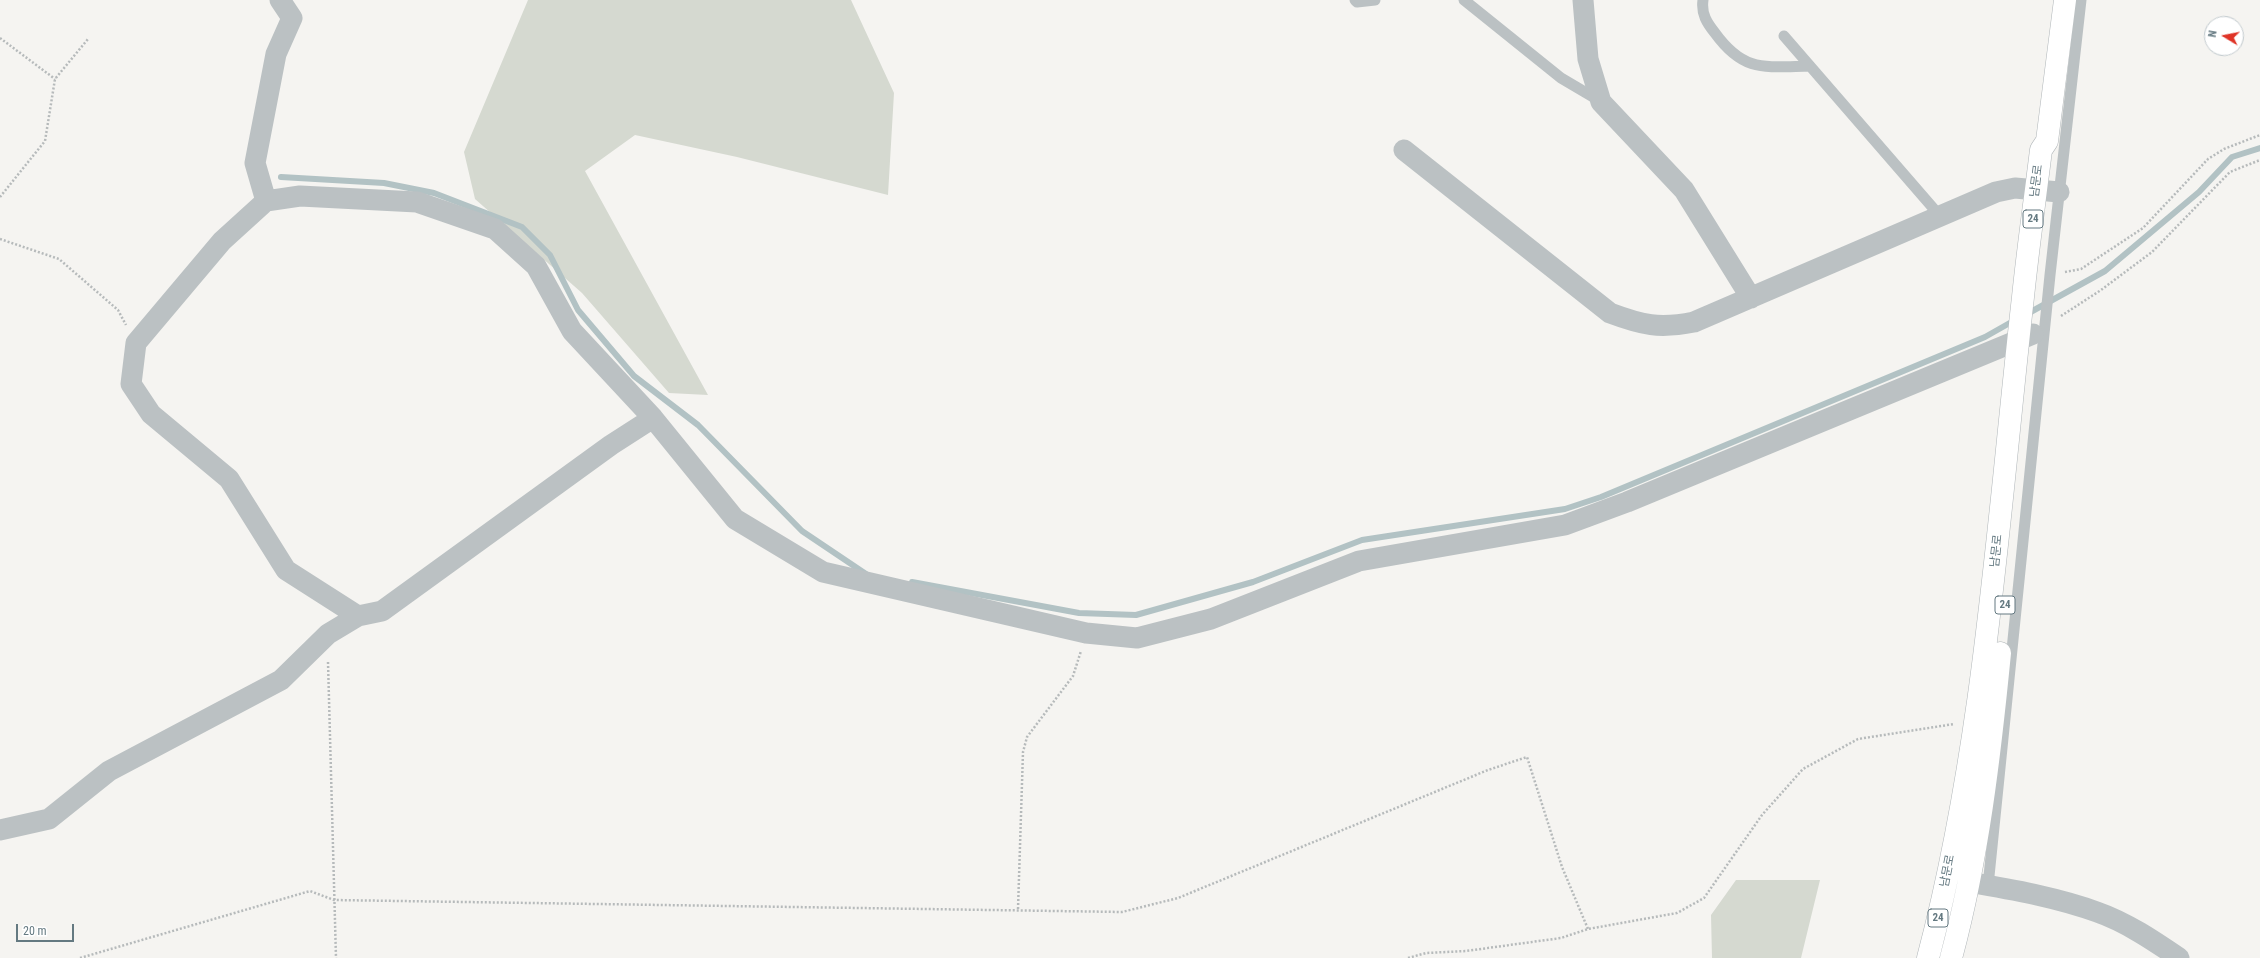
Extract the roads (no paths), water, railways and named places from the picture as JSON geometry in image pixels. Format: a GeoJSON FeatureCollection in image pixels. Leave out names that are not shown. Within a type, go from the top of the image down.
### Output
{"type":"FeatureCollection","features":[{"type":"Feature","properties":{"kind":"main road","name":"남문로"},"geometry":{"type":"LineString","coordinates":[[1928,958],[1947,878],[1976,720],[2037,286],[2048,190],[2041,150],[2047,142],[2060,4]]}},
{"type":"Feature","properties":{"kind":"main road","name":"남문로"},"geometry":{"type":"LineString","coordinates":[[1951,958],[1978,884],[2030,332]]}},
{"type":"Feature","properties":{"kind":"street"},"geometry":{"type":"LineString","coordinates":[[266,201],[255,162],[276,54],[292,18],[280,0]]}},
{"type":"Feature","properties":{"kind":"street"},"geometry":{"type":"LineString","coordinates":[[1583,0],[1588,59],[1601,102],[1684,190],[1750,298]]}},
{"type":"Feature","properties":{"kind":"street"},"geometry":{"type":"LineString","coordinates":[[1404,150],[1610,313],[1641,324],[1670,326],[1694,322],[2006,189],[2048,190]]}},
{"type":"Feature","properties":{"kind":"street"},"geometry":{"type":"LineString","coordinates":[[358,616],[286,570],[230,479],[151,414],[131,384],[136,343],[222,241],[266,201],[300,196],[417,202],[495,229],[536,266],[572,331],[653,418],[735,519],[823,572],[1086,633],[1137,638],[1211,619],[1359,561],[1565,525],[1627,502],[2030,332]]}},
{"type":"Feature","properties":{"kind":"street"},"geometry":{"type":"LineString","coordinates":[[0,830],[49,819],[109,771],[185,733],[280,680],[328,634],[358,616],[382,611],[611,445],[653,418]]}},
{"type":"Feature","properties":{"kind":"street"},"geometry":{"type":"LineString","coordinates":[[1947,878],[2036,895],[2098,912],[2151,939],[2179,958]]}},
{"type":"Feature","properties":{"kind":"lane"},"geometry":{"type":"LineString","coordinates":[[1355,0],[1357,2],[1375,0]]}},
{"type":"Feature","properties":{"kind":"lane"},"geometry":{"type":"LineString","coordinates":[[1464,0],[1561,78],[1601,102]]}},
{"type":"Feature","properties":{"kind":"lane"},"geometry":{"type":"LineString","coordinates":[[1702,0],[1705,20],[1724,46],[1746,63],[1762,67],[1810,66]]}},
{"type":"Feature","properties":{"kind":"lane"},"geometry":{"type":"LineString","coordinates":[[2048,190],[2081,0]]}},
{"type":"Feature","properties":{"kind":"lane"},"geometry":{"type":"LineString","coordinates":[[1784,36],[1940,216]]}},
{"type":"Feature","properties":{"kind":"waterway"},"geometry":{"type":"LineString","coordinates":[[2027,314],[2105,271],[2199,192],[2232,157],[2260,148]]}},
{"type":"Feature","properties":{"kind":"waterway"},"geometry":{"type":"LineString","coordinates":[[281,177],[384,183],[434,193],[522,227],[550,255],[578,310],[634,376],[698,425],[802,531],[866,574]]}},
{"type":"Feature","properties":{"kind":"waterway"},"geometry":{"type":"LineString","coordinates":[[912,582],[1079,613],[1136,615],[1253,582],[1362,540],[1565,509],[1601,497],[1985,337],[2015,320]]}}]}
